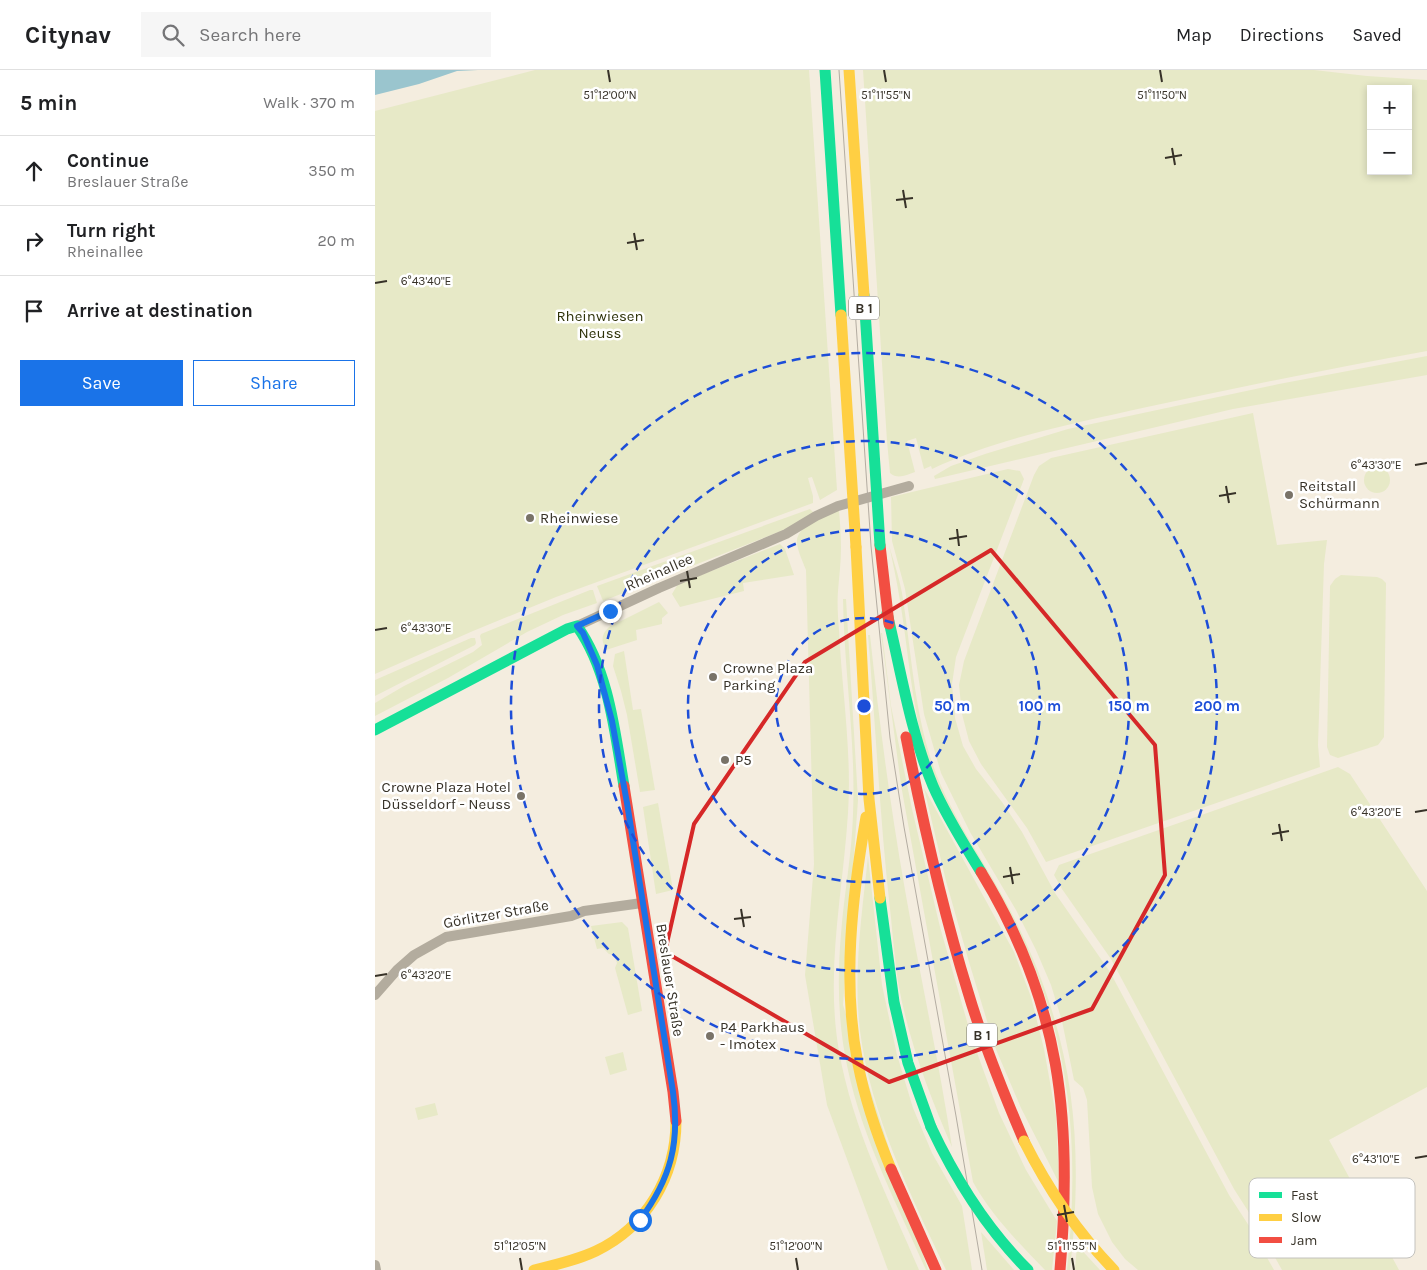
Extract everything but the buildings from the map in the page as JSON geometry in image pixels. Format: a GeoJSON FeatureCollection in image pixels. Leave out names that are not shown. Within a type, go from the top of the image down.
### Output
{"type":"FeatureCollection","features":[{"type":"Feature","properties":{"kind":"main road","name":"B 1"},"geometry":{"type":"LineString","coordinates":[[825,70],[856,547],[869,799],[884,938],[894,1002],[918,1092],[931,1127],[952,1170],[978,1211],[1028,1270]]}},
{"type":"Feature","properties":{"kind":"main road","name":"B 1"},"geometry":{"type":"LineString","coordinates":[[849,70],[880,545],[887,613],[901,710],[915,783],[949,925],[979,1026],[997,1078],[1024,1141],[1046,1182],[1082,1234],[1114,1270]]}},
{"type":"Feature","properties":{"kind":"main road"},"geometry":{"type":"LineString","coordinates":[[887,613],[913,723],[933,786],[949,818],[1003,910],[1023,952],[1047,1021],[1061,1087],[1065,1117],[1066,1186],[1060,1270]]}},
{"type":"Feature","properties":{"kind":"main road","name":"Rheinallee"},"geometry":{"type":"LineString","coordinates":[[375,730],[567,629],[577,626]]}},
{"type":"Feature","properties":{"kind":"main road","name":"Breslauer Straße"},"geometry":{"type":"LineString","coordinates":[[534,1270],[579,1258],[597,1251],[628,1232],[653,1203],[668,1171],[675,1137],[675,1106],[627,803],[612,721],[597,665],[586,639],[577,626]]}},
{"type":"Feature","properties":{"kind":"main road"},"geometry":{"type":"LineString","coordinates":[[869,799],[861,842],[852,933],[851,1012],[856,1054],[865,1094],[879,1138],[937,1270]]}},
{"type":"Feature","properties":{"kind":"street","name":"Rheinallee"},"geometry":{"type":"LineString","coordinates":[[577,626],[659,588],[786,534],[816,516],[838,506],[909,486]]}},
{"type":"Feature","properties":{"kind":"street","name":"Görlitzer Straße"},"geometry":{"type":"LineString","coordinates":[[375,995],[397,970],[414,956],[446,936],[642,903]]}},
{"type":"Feature","properties":{"kind":"street"},"geometry":{"type":"LineString","coordinates":[[375,1265],[376,1270]]}},
{"type":"Feature","properties":{"kind":"highlighted area"},"geometry":{"type":"Polygon","coordinates":[[[991,550],[1155,745],[1165,875],[1092,1009],[889,1082],[665,952],[694,824],[805,662],[991,550]]]}},
{"type":"Feature","properties":{"kind":"green space","name":"Rheinwiesen Neuss"},"geometry":{"type":"Polygon","coordinates":[[[535,70],[809,70],[837,490],[820,500],[812,477],[808,478],[813,503],[556,597],[375,674],[375,111],[535,70]]]}},
{"type":"Feature","properties":{"kind":"green space"},"geometry":{"type":"Polygon","coordinates":[[[863,70],[1314,70],[1427,80],[1427,351],[1252,385],[1065,425],[983,448],[932,469],[931,466],[924,469],[916,438],[907,441],[915,472],[902,476],[890,473],[863,70]]]}},
{"type":"Feature","properties":{"kind":"green space"},"geometry":{"type":"Polygon","coordinates":[[[1427,356],[1427,375],[1233,409],[935,479],[934,476],[951,466],[985,454],[1068,429],[1279,384],[1427,356]]]}},
{"type":"Feature","properties":{"kind":"green space"},"geometry":{"type":"Polygon","coordinates":[[[1253,413],[1277,545],[1327,540],[1324,564],[1318,745],[1320,767],[1046,862],[1027,828],[981,764],[969,741],[962,714],[959,685],[964,661],[1034,475],[1039,466],[1051,458],[1253,413]]]}},
{"type":"Feature","properties":{"kind":"green space"},"geometry":{"type":"Polygon","coordinates":[[[1377,467],[1386,471],[1390,480],[1386,489],[1377,493],[1368,489],[1364,480],[1368,471],[1377,467]]]}},
{"type":"Feature","properties":{"kind":"green space"},"geometry":{"type":"Polygon","coordinates":[[[1008,469],[1020,471],[1024,479],[956,657],[952,684],[955,718],[963,746],[976,769],[1002,802],[1022,832],[1055,893],[1110,972],[1229,1195],[1249,1226],[1249,1258],[1267,1258],[1274,1270],[1138,1270],[1125,1259],[1112,1242],[1098,1214],[1092,1187],[1087,1100],[1083,1088],[1074,1080],[1062,1021],[1051,985],[1016,910],[970,832],[941,773],[924,714],[905,589],[892,541],[891,497],[1008,469]]]}},
{"type":"Feature","properties":{"kind":"green space"},"geometry":{"type":"Polygon","coordinates":[[[810,509],[814,513],[786,529],[603,601],[597,586],[810,509]]]}},
{"type":"Feature","properties":{"kind":"green space"},"geometry":{"type":"Polygon","coordinates":[[[839,510],[841,548],[838,610],[848,745],[849,790],[846,843],[834,962],[835,1021],[845,1080],[862,1136],[919,1270],[888,1270],[827,1105],[805,975],[814,864],[806,570],[797,543],[801,532],[812,522],[839,510]]]}},
{"type":"Feature","properties":{"kind":"green space"},"geometry":{"type":"Polygon","coordinates":[[[780,544],[785,549],[794,575],[743,583],[744,591],[680,607],[672,594],[678,584],[780,544]]]}},
{"type":"Feature","properties":{"kind":"green space"},"geometry":{"type":"Polygon","coordinates":[[[889,545],[902,593],[918,708],[929,754],[953,811],[1001,893],[1031,955],[1048,998],[1061,1042],[1069,1085],[1074,1129],[1076,1174],[1070,1270],[1067,1270],[1071,1222],[1071,1129],[1066,1084],[1057,1039],[1045,995],[1028,951],[997,891],[949,811],[934,777],[916,712],[900,601],[889,545]]]}},
{"type":"Feature","properties":{"kind":"green space"},"geometry":{"type":"Polygon","coordinates":[[[1341,575],[1377,577],[1386,583],[1384,737],[1378,745],[1338,758],[1330,755],[1327,747],[1330,586],[1341,575]]]}},
{"type":"Feature","properties":{"kind":"green space"},"geometry":{"type":"Polygon","coordinates":[[[593,590],[597,603],[563,615],[527,632],[448,678],[375,716],[375,703],[404,686],[473,652],[482,645],[481,634],[593,590]]]}},
{"type":"Feature","properties":{"kind":"green space"},"geometry":{"type":"Polygon","coordinates":[[[843,599],[846,599],[858,800],[843,1005],[928,1270],[926,1270],[893,1196],[862,1122],[854,1096],[842,1037],[839,1002],[840,951],[853,814],[853,760],[843,599]]]}},
{"type":"Feature","properties":{"kind":"green space"},"geometry":{"type":"Polygon","coordinates":[[[659,602],[668,613],[662,618],[662,624],[636,630],[637,640],[606,650],[603,638],[604,633],[609,627],[659,602]]]}},
{"type":"Feature","properties":{"kind":"green space"},"geometry":{"type":"Polygon","coordinates":[[[881,633],[891,706],[912,809],[940,927],[972,1039],[999,1113],[1026,1170],[1057,1221],[1052,1270],[1045,1270],[1016,1239],[988,1206],[973,1182],[901,785],[881,633]]]}},
{"type":"Feature","properties":{"kind":"green space"},"geometry":{"type":"Polygon","coordinates":[[[868,635],[870,635],[885,762],[900,858],[952,1147],[920,1066],[907,1024],[898,982],[884,847],[868,635]]]}},
{"type":"Feature","properties":{"kind":"green space"},"geometry":{"type":"Polygon","coordinates":[[[471,638],[475,638],[475,645],[375,696],[375,680],[471,638]]]}},
{"type":"Feature","properties":{"kind":"green space"},"geometry":{"type":"Polygon","coordinates":[[[624,651],[633,710],[641,709],[655,790],[640,792],[627,715],[613,666],[615,654],[624,651]]]}},
{"type":"Feature","properties":{"kind":"green space"},"geometry":{"type":"Polygon","coordinates":[[[1338,767],[1350,774],[1427,891],[1427,1087],[1329,1140],[1349,1178],[1249,1178],[1249,1212],[1234,1189],[1111,959],[1054,875],[1059,865],[1338,767]]]}},
{"type":"Feature","properties":{"kind":"green space"},"geometry":{"type":"Polygon","coordinates":[[[924,788],[1014,952],[1031,997],[1044,1049],[1056,1116],[1059,1183],[1021,1108],[995,1047],[946,881],[924,788]]]}},
{"type":"Feature","properties":{"kind":"green space"},"geometry":{"type":"Polygon","coordinates":[[[658,803],[673,890],[656,894],[643,807],[658,803]]]}},
{"type":"Feature","properties":{"kind":"green space"},"geometry":{"type":"Polygon","coordinates":[[[868,856],[882,985],[897,1055],[913,1108],[932,1153],[962,1206],[972,1270],[946,1270],[894,1154],[865,1063],[860,1031],[857,987],[859,944],[868,856]]]}},
{"type":"Feature","properties":{"kind":"green space"},"geometry":{"type":"Polygon","coordinates":[[[622,922],[628,928],[642,1011],[628,1015],[615,968],[617,963],[614,955],[609,954],[603,948],[597,949],[591,926],[622,922]]]}},
{"type":"Feature","properties":{"kind":"green space"},"geometry":{"type":"Polygon","coordinates":[[[623,1052],[627,1070],[610,1075],[605,1057],[623,1052]]]}},
{"type":"Feature","properties":{"kind":"green space"},"geometry":{"type":"Polygon","coordinates":[[[435,1103],[438,1115],[418,1120],[415,1108],[435,1103]]]}},
{"type":"Feature","properties":{"kind":"green space"},"geometry":{"type":"Polygon","coordinates":[[[981,1232],[1014,1270],[987,1270],[981,1232]]]}},
{"type":"Feature","properties":{"kind":"green space"},"geometry":{"type":"Polygon","coordinates":[[[1077,1245],[1100,1270],[1075,1270],[1077,1245]]]}},
{"type":"Feature","properties":{"kind":"green space"},"geometry":{"type":"Polygon","coordinates":[[[1275,1258],[1393,1258],[1399,1270],[1282,1270],[1275,1258]]]}},
{"type":"Feature","properties":{"kind":"water"},"geometry":{"type":"Polygon","coordinates":[[[375,70],[478,70],[457,71],[419,84],[375,95],[375,70]]]}},
{"type":"Feature","properties":{"kind":"tram line"},"geometry":{"type":"LineString","coordinates":[[839,70],[871,546],[890,738],[982,1270]]}},
{"type":"Feature","properties":{"kind":"traffic: fast"},"geometry":{"type":"LineString","coordinates":[[825,70],[841,315]]}},
{"type":"Feature","properties":{"kind":"traffic: fast"},"geometry":{"type":"LineString","coordinates":[[864,295],[880,545]]}},
{"type":"Feature","properties":{"kind":"traffic: fast"},"geometry":{"type":"LineString","coordinates":[[887,613],[912,722],[925,765],[933,786],[955,830],[981,872]]}},
{"type":"Feature","properties":{"kind":"traffic: fast"},"geometry":{"type":"LineString","coordinates":[[375,730],[567,629],[577,626],[588,644],[604,682],[614,724],[624,786]]}},
{"type":"Feature","properties":{"kind":"traffic: fast"},"geometry":{"type":"LineString","coordinates":[[880,898],[894,1002],[908,1063],[931,1127]]}},
{"type":"Feature","properties":{"kind":"traffic: fast"},"geometry":{"type":"LineString","coordinates":[[931,1127],[973,1203],[985,1220],[1028,1270]]}},
{"type":"Feature","properties":{"kind":"traffic: slow"},"geometry":{"type":"LineString","coordinates":[[849,70],[864,295]]}},
{"type":"Feature","properties":{"kind":"traffic: slow"},"geometry":{"type":"LineString","coordinates":[[841,315],[856,547]]}},
{"type":"Feature","properties":{"kind":"traffic: slow"},"geometry":{"type":"LineString","coordinates":[[856,547],[869,799],[880,898]]}},
{"type":"Feature","properties":{"kind":"traffic: slow"},"geometry":{"type":"LineString","coordinates":[[866,817],[853,909],[851,940],[850,971],[853,1033],[864,1091],[891,1169]]}},
{"type":"Feature","properties":{"kind":"traffic: slow"},"geometry":{"type":"LineString","coordinates":[[534,1270],[574,1260],[596,1251],[614,1241],[630,1228],[655,1198],[664,1180],[671,1162],[675,1142],[676,1121]]}},
{"type":"Feature","properties":{"kind":"traffic: slow"},"geometry":{"type":"LineString","coordinates":[[1024,1141],[1064,1209],[1100,1256],[1114,1270]]}},
{"type":"Feature","properties":{"kind":"traffic: jam"},"geometry":{"type":"LineString","coordinates":[[880,545],[889,624]]}},
{"type":"Feature","properties":{"kind":"traffic: jam"},"geometry":{"type":"LineString","coordinates":[[906,737],[934,865],[959,960],[987,1049],[1024,1141]]}},
{"type":"Feature","properties":{"kind":"traffic: jam"},"geometry":{"type":"LineString","coordinates":[[624,786],[676,1121]]}},
{"type":"Feature","properties":{"kind":"traffic: jam"},"geometry":{"type":"LineString","coordinates":[[981,872],[1008,921],[1029,968],[1045,1016],[1055,1064],[1062,1113],[1064,1163],[1064,1215],[1060,1270]]}},
{"type":"Feature","properties":{"kind":"traffic: jam"},"geometry":{"type":"LineString","coordinates":[[891,1169],[936,1270]]}},
{"type":"Feature","properties":{"kind":"place","name":"Reitstall Schürmann"},"geometry":{"type":"Point","coordinates":[1289,495]}},
{"type":"Feature","properties":{"kind":"place","name":"Rheinwiese"},"geometry":{"type":"Point","coordinates":[530,518]}},
{"type":"Feature","properties":{"kind":"place","name":"Crowne Plaza Parking"},"geometry":{"type":"Point","coordinates":[713,677]}},
{"type":"Feature","properties":{"kind":"place","name":"P5"},"geometry":{"type":"Point","coordinates":[725,760]}},
{"type":"Feature","properties":{"kind":"place","name":"Crowne Plaza Hotel Düsseldorf - Neuss"},"geometry":{"type":"Point","coordinates":[521,796]}},
{"type":"Feature","properties":{"kind":"place","name":"P4 Parkhaus - Imotex"},"geometry":{"type":"Point","coordinates":[710,1036]}},
{"type":"Feature","properties":{"kind":"route"},"geometry":{"type":"LineString","coordinates":[[610,611],[577,626],[589,644],[597,665],[612,721],[627,803],[676,1121],[673,1155],[668,1171],[653,1203],[640,1220]]}}]}
